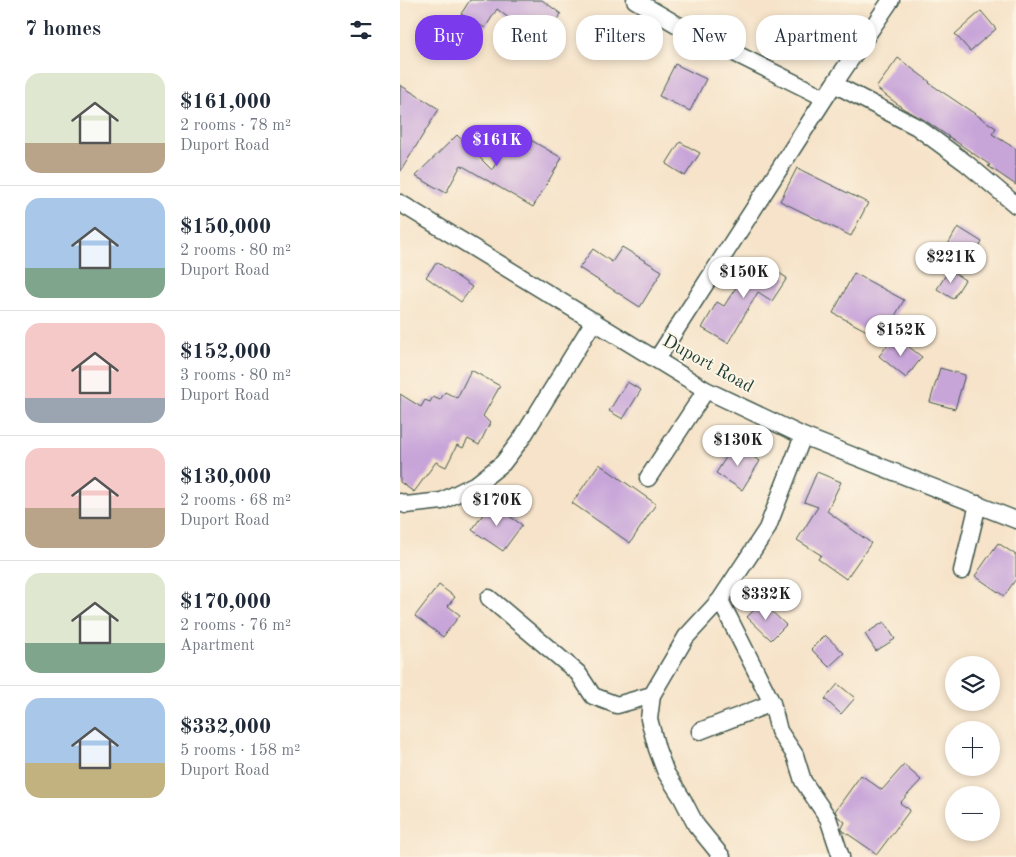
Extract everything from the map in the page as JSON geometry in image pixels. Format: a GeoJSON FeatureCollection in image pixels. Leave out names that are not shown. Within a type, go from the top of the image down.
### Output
{"type":"FeatureCollection","features":[{"type":"Feature","properties":{"kind":"street"},"geometry":{"type":"LineString","coordinates":[[635,0],[676,24],[825,98]]}},
{"type":"Feature","properties":{"kind":"street"},"geometry":{"type":"LineString","coordinates":[[657,359],[834,84],[891,0]]}},
{"type":"Feature","properties":{"kind":"street"},"geometry":{"type":"LineString","coordinates":[[834,84],[918,127],[966,163],[1016,205]]}},
{"type":"Feature","properties":{"kind":"street","name":"Duport Road"},"geometry":{"type":"LineString","coordinates":[[400,203],[706,390],[803,436],[1016,520]]}},
{"type":"Feature","properties":{"kind":"street"},"geometry":{"type":"LineString","coordinates":[[400,502],[406,505],[442,501],[478,483],[503,463],[522,438],[594,321]]}},
{"type":"Feature","properties":{"kind":"street"},"geometry":{"type":"LineString","coordinates":[[648,478],[706,390]]}},
{"type":"Feature","properties":{"kind":"street"},"geometry":{"type":"LineString","coordinates":[[722,857],[696,825],[666,773],[649,719],[652,695],[686,637],[720,600],[767,529],[803,436]]}},
{"type":"Feature","properties":{"kind":"street"},"geometry":{"type":"LineString","coordinates":[[962,571],[978,504]]}},
{"type":"Feature","properties":{"kind":"street"},"geometry":{"type":"LineString","coordinates":[[490,598],[578,673],[592,696],[618,705],[652,695]]}},
{"type":"Feature","properties":{"kind":"street"},"geometry":{"type":"LineString","coordinates":[[720,600],[772,703],[779,731],[796,755],[803,781],[828,818],[841,857]]}},
{"type":"Feature","properties":{"kind":"street"},"geometry":{"type":"LineString","coordinates":[[700,732],[772,703]]}},
{"type":"Feature","properties":{"kind":"building"},"geometry":{"type":"Polygon","coordinates":[[[470,0],[542,0],[561,14],[505,15],[497,9],[485,28],[483,27],[483,15],[461,14],[470,0]]]}},
{"type":"Feature","properties":{"kind":"building"},"geometry":{"type":"Polygon","coordinates":[[[981,11],[996,29],[970,51],[955,34],[981,11]]]}},
{"type":"Feature","properties":{"kind":"building"},"geometry":{"type":"Polygon","coordinates":[[[898,58],[929,83],[996,128],[992,134],[1016,149],[1016,185],[988,166],[990,165],[923,119],[904,109],[876,88],[898,58]]]}},
{"type":"Feature","properties":{"kind":"building"},"geometry":{"type":"Polygon","coordinates":[[[675,64],[706,79],[690,111],[659,96],[675,64]]]}},
{"type":"Feature","properties":{"kind":"building"},"geometry":{"type":"Polygon","coordinates":[[[400,85],[439,109],[400,172],[400,85]]]}},
{"type":"Feature","properties":{"kind":"building"},"geometry":{"type":"Polygon","coordinates":[[[515,131],[562,158],[533,207],[461,165],[446,193],[415,176],[457,135],[492,170],[515,131]]]}},
{"type":"Feature","properties":{"kind":"building"},"geometry":{"type":"Polygon","coordinates":[[[680,142],[700,153],[685,176],[666,164],[680,142]]]}},
{"type":"Feature","properties":{"kind":"building"},"geometry":{"type":"Polygon","coordinates":[[[797,168],[868,203],[851,236],[780,201],[797,168]]]}},
{"type":"Feature","properties":{"kind":"building"},"geometry":{"type":"Polygon","coordinates":[[[958,227],[982,242],[967,269],[942,255],[958,227]]]}},
{"type":"Feature","properties":{"kind":"building"},"geometry":{"type":"Polygon","coordinates":[[[622,247],[662,271],[640,307],[579,268],[593,249],[612,262],[622,247]]]}},
{"type":"Feature","properties":{"kind":"building"},"geometry":{"type":"Polygon","coordinates":[[[755,258],[787,278],[772,301],[758,292],[728,343],[702,328],[717,302],[724,306],[755,258]]]}},
{"type":"Feature","properties":{"kind":"building"},"geometry":{"type":"Polygon","coordinates":[[[437,262],[472,287],[461,302],[426,277],[437,262]]]}},
{"type":"Feature","properties":{"kind":"building"},"geometry":{"type":"Polygon","coordinates":[[[949,270],[965,280],[953,299],[937,289],[949,270]]]}},
{"type":"Feature","properties":{"kind":"building"},"geometry":{"type":"Polygon","coordinates":[[[854,273],[904,300],[882,339],[833,313],[854,273]]]}},
{"type":"Feature","properties":{"kind":"building"},"geometry":{"type":"Polygon","coordinates":[[[895,336],[922,357],[906,378],[879,356],[895,336]]]}},
{"type":"Feature","properties":{"kind":"building"},"geometry":{"type":"Polygon","coordinates":[[[940,368],[965,375],[955,409],[930,402],[940,368]]]}},
{"type":"Feature","properties":{"kind":"building"},"geometry":{"type":"Polygon","coordinates":[[[471,370],[500,386],[483,416],[490,423],[479,445],[468,439],[463,448],[457,445],[446,467],[436,462],[414,492],[400,482],[400,394],[421,407],[425,400],[430,402],[433,397],[440,400],[445,392],[457,398],[471,370]]]}},
{"type":"Feature","properties":{"kind":"building"},"geometry":{"type":"Polygon","coordinates":[[[627,382],[641,390],[623,419],[609,411],[627,382]]]}},
{"type":"Feature","properties":{"kind":"building"},"geometry":{"type":"Polygon","coordinates":[[[734,445],[760,461],[742,490],[716,473],[734,445]]]}},
{"type":"Feature","properties":{"kind":"building"},"geometry":{"type":"Polygon","coordinates":[[[599,464],[656,504],[630,543],[572,503],[599,464]]]}},
{"type":"Feature","properties":{"kind":"building"},"geometry":{"type":"Polygon","coordinates":[[[817,472],[841,482],[827,511],[871,543],[846,579],[818,559],[821,555],[797,540],[818,507],[804,502],[817,472]]]}},
{"type":"Feature","properties":{"kind":"building"},"geometry":{"type":"Polygon","coordinates":[[[491,503],[522,525],[503,551],[472,530],[491,503]]]}},
{"type":"Feature","properties":{"kind":"building"},"geometry":{"type":"Polygon","coordinates":[[[998,543],[1016,555],[1016,579],[1004,596],[975,576],[998,543]]]}},
{"type":"Feature","properties":{"kind":"building"},"geometry":{"type":"Polygon","coordinates":[[[439,585],[455,597],[448,606],[460,615],[443,637],[415,616],[439,585]]]}},
{"type":"Feature","properties":{"kind":"building"},"geometry":{"type":"Polygon","coordinates":[[[762,602],[786,625],[771,640],[747,617],[762,602]]]}},
{"type":"Feature","properties":{"kind":"building"},"geometry":{"type":"Polygon","coordinates":[[[884,622],[895,639],[876,651],[865,634],[884,622]]]}},
{"type":"Feature","properties":{"kind":"building"},"geometry":{"type":"Polygon","coordinates":[[[825,635],[844,653],[829,667],[811,649],[825,635]]]}},
{"type":"Feature","properties":{"kind":"building"},"geometry":{"type":"Polygon","coordinates":[[[838,684],[855,698],[841,714],[825,699],[838,684]]]}},
{"type":"Feature","properties":{"kind":"building"},"geometry":{"type":"Polygon","coordinates":[[[904,765],[921,780],[900,803],[910,810],[877,854],[842,830],[845,822],[838,817],[835,811],[861,775],[882,790],[904,765]]]}}]}
